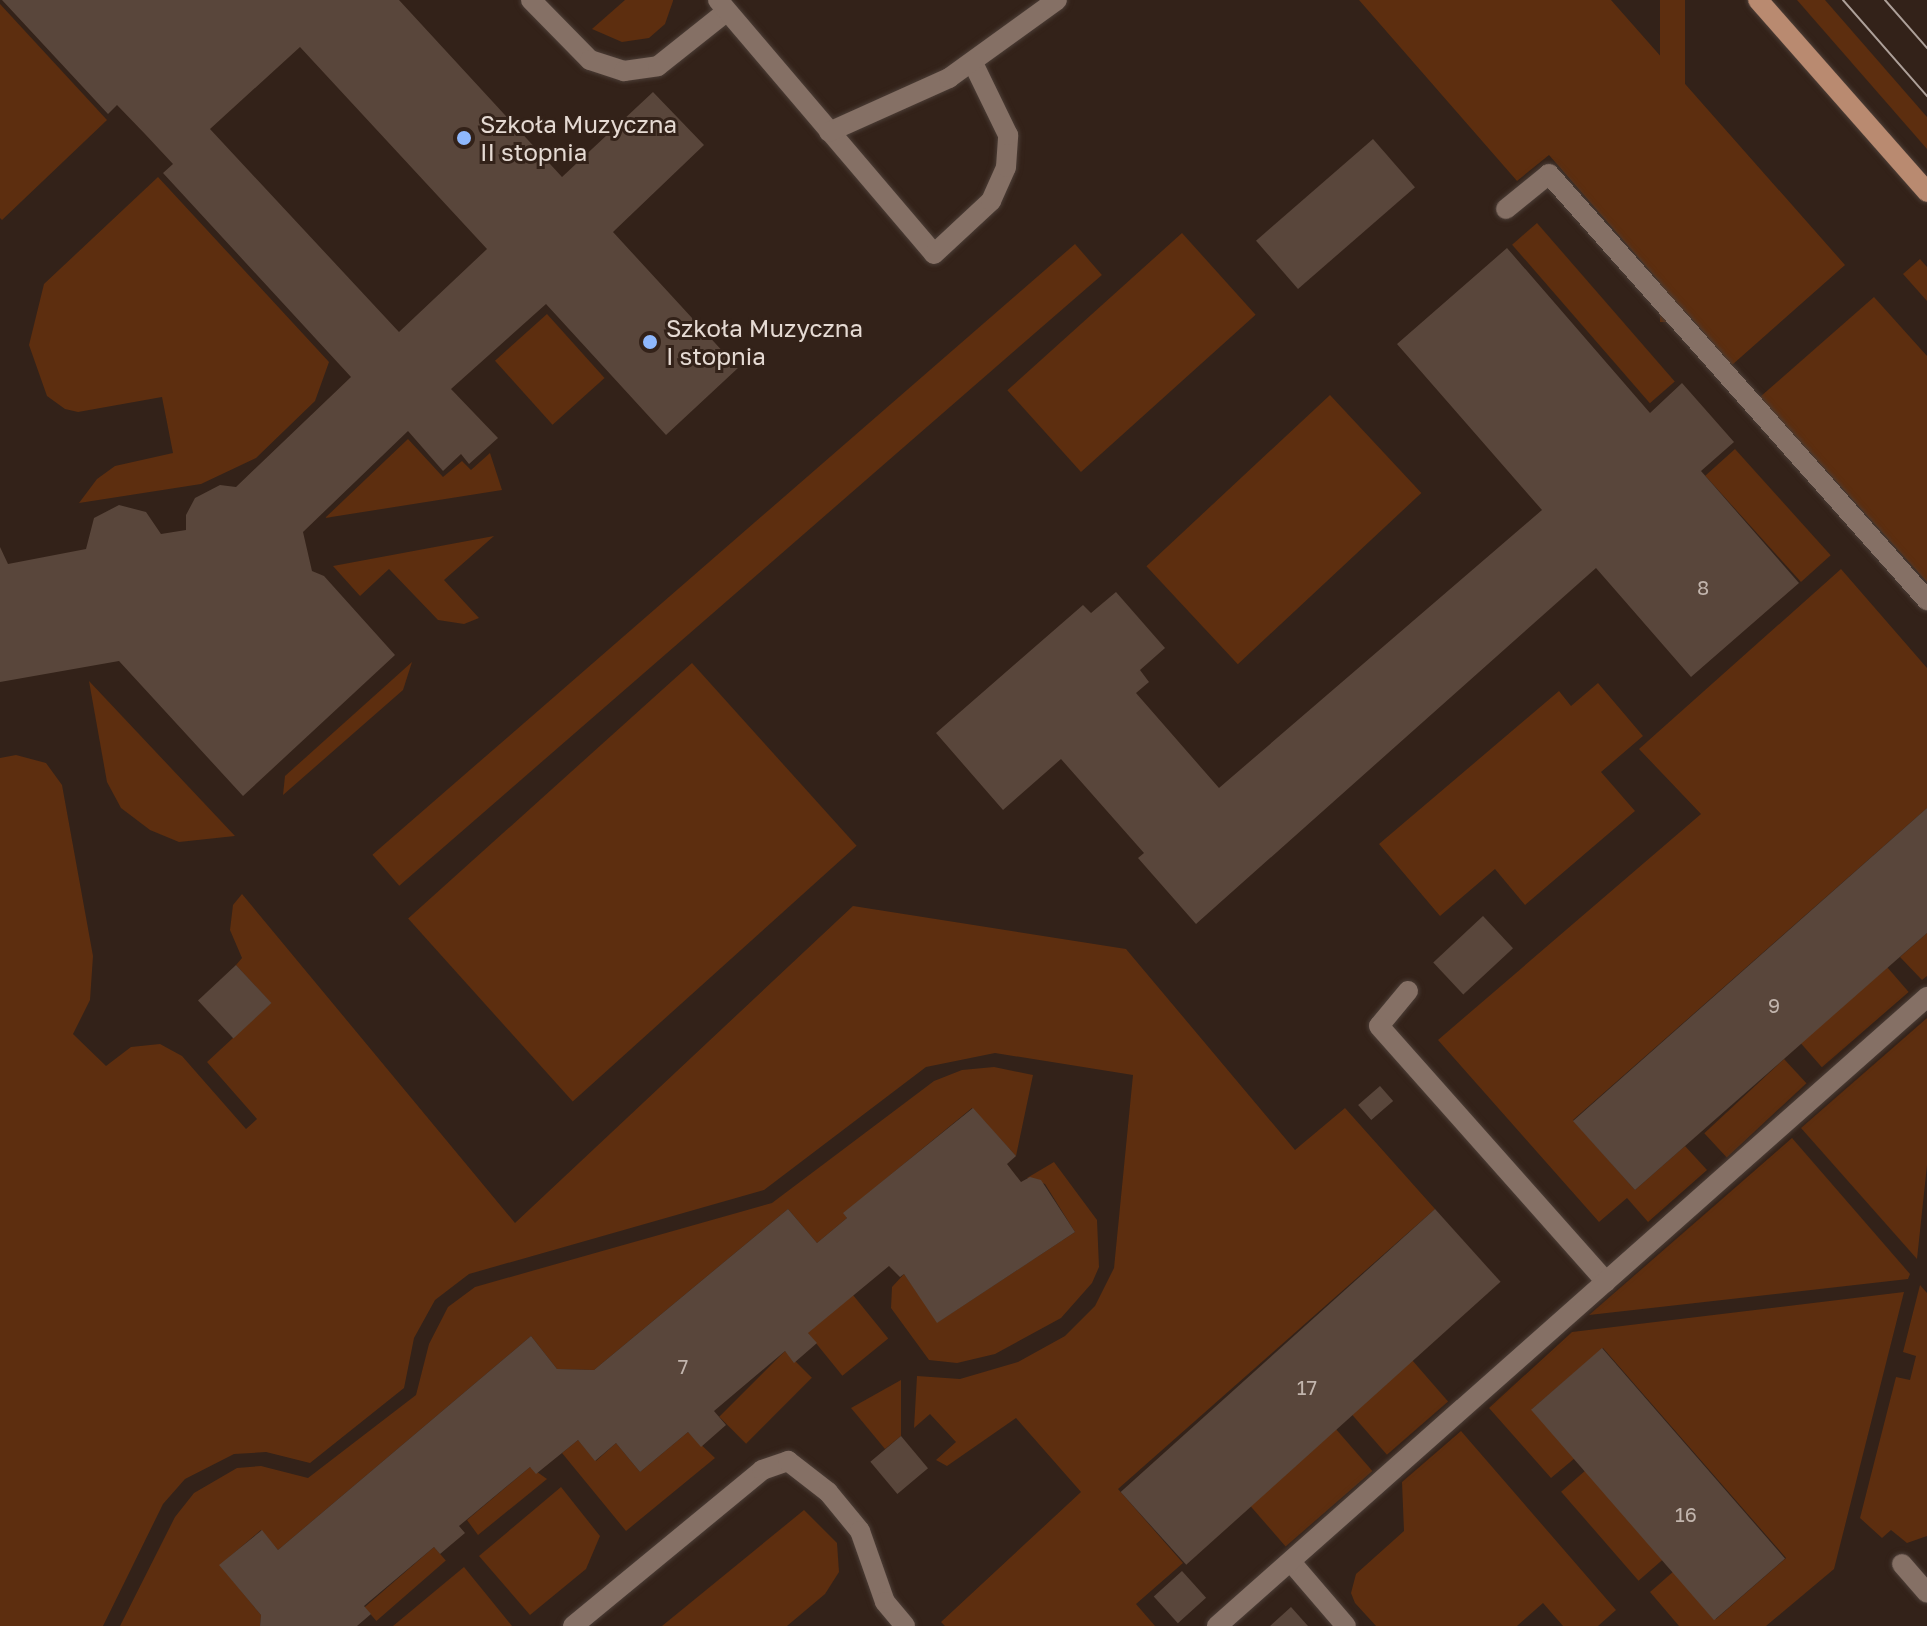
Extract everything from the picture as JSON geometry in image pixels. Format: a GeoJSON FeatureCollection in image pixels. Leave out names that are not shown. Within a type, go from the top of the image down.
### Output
{"type":"FeatureCollection","features":[{"type":"Feature","properties":{"kind":"main road"},"geometry":{"type":"LineString","coordinates":[[1758,0],[1927,192]]}},
{"type":"Feature","properties":{"kind":"street"},"geometry":{"type":"LineString","coordinates":[[531,0],[590,60],[624,71],[658,66],[722,6],[934,254],[991,201],[1006,167],[1008,135],[973,63]]}},
{"type":"Feature","properties":{"kind":"street"},"geometry":{"type":"LineString","coordinates":[[829,132],[973,63],[1057,0]]}},
{"type":"Feature","properties":{"kind":"street"},"geometry":{"type":"LineString","coordinates":[[1506,209],[1549,174],[1927,600]]}},
{"type":"Feature","properties":{"kind":"street"},"geometry":{"type":"LineString","coordinates":[[1408,991],[1379,1026],[1606,1282]]}},
{"type":"Feature","properties":{"kind":"street"},"geometry":{"type":"LineString","coordinates":[[1217,1626],[1927,997]]}},
{"type":"Feature","properties":{"kind":"street"},"geometry":{"type":"LineString","coordinates":[[573,1626],[762,1470],[788,1461],[828,1492],[860,1531],[885,1602],[900,1624]]}},
{"type":"Feature","properties":{"kind":"street"},"geometry":{"type":"LineString","coordinates":[[1291,1562],[1346,1626]]}},
{"type":"Feature","properties":{"kind":"street"},"geometry":{"type":"LineString","coordinates":[[1902,1564],[1927,1593]]}},
{"type":"Feature","properties":{"kind":"shaded area"},"geometry":{"type":"Polygon","coordinates":[[[625,0],[673,1],[665,24],[649,38],[622,42],[592,29],[625,0]]]}},
{"type":"Feature","properties":{"kind":"shaded area"},"geometry":{"type":"Polygon","coordinates":[[[1359,0],[1611,0],[1845,265],[1732,365],[1549,155],[1517,181],[1359,0]]]}},
{"type":"Feature","properties":{"kind":"shaded area"},"geometry":{"type":"Polygon","coordinates":[[[1660,0],[1685,0],[1685,322],[1660,322],[1660,0]]]}},
{"type":"Feature","properties":{"kind":"shaded area"},"geometry":{"type":"Polygon","coordinates":[[[1797,0],[1825,0],[1927,117],[1927,149],[1797,0]]]}},
{"type":"Feature","properties":{"kind":"shaded area"},"geometry":{"type":"Polygon","coordinates":[[[0,4],[107,120],[2,220],[0,218],[0,4]]]}},
{"type":"Feature","properties":{"kind":"shaded area"},"geometry":{"type":"Polygon","coordinates":[[[158,177],[329,362],[315,401],[256,458],[201,484],[79,503],[97,479],[115,466],[173,453],[162,397],[78,412],[65,409],[47,396],[29,345],[44,284],[158,177]]]}},
{"type":"Feature","properties":{"kind":"shaded area"},"geometry":{"type":"Polygon","coordinates":[[[1537,223],[1675,381],[1650,403],[1512,245],[1537,223]]]}},
{"type":"Feature","properties":{"kind":"shaded area"},"geometry":{"type":"Polygon","coordinates":[[[1182,233],[1256,315],[1081,472],[1007,390],[1182,233]]]}},
{"type":"Feature","properties":{"kind":"shaded area"},"geometry":{"type":"Polygon","coordinates":[[[1075,244],[1102,275],[399,886],[372,855],[1075,244]]]}},
{"type":"Feature","properties":{"kind":"shaded area"},"geometry":{"type":"Polygon","coordinates":[[[1920,259],[1927,267],[1927,301],[1903,274],[1920,259]]]}},
{"type":"Feature","properties":{"kind":"shaded area"},"geometry":{"type":"Polygon","coordinates":[[[1874,297],[1927,356],[1927,582],[1760,397],[1874,297]]]}},
{"type":"Feature","properties":{"kind":"shaded area"},"geometry":{"type":"Polygon","coordinates":[[[547,314],[605,378],[553,425],[495,361],[547,314]]]}},
{"type":"Feature","properties":{"kind":"shaded area"},"geometry":{"type":"Polygon","coordinates":[[[1330,395],[1421,493],[1238,664],[1146,566],[1330,395]]]}},
{"type":"Feature","properties":{"kind":"shaded area"},"geometry":{"type":"Polygon","coordinates":[[[408,439],[443,477],[462,461],[471,470],[490,453],[502,490],[325,518],[408,439]]]}},
{"type":"Feature","properties":{"kind":"shaded area"},"geometry":{"type":"Polygon","coordinates":[[[1735,449],[1831,555],[1801,582],[1705,476],[1735,449]]]}},
{"type":"Feature","properties":{"kind":"shaded area"},"geometry":{"type":"Polygon","coordinates":[[[494,536],[444,580],[479,618],[464,624],[438,620],[389,569],[360,596],[333,566],[494,536]]]}},
{"type":"Feature","properties":{"kind":"shaded area"},"geometry":{"type":"Polygon","coordinates":[[[1841,569],[1927,668],[1927,808],[1573,1120],[1635,1190],[1685,1146],[1707,1170],[1648,1222],[1627,1198],[1599,1222],[1438,1040],[1701,814],[1639,749],[1841,569]]]}},
{"type":"Feature","properties":{"kind":"shaded area"},"geometry":{"type":"Polygon","coordinates":[[[412,662],[403,690],[283,795],[285,776],[412,662]]]}},
{"type":"Feature","properties":{"kind":"shaded area"},"geometry":{"type":"Polygon","coordinates":[[[692,663],[857,846],[573,1101],[408,919],[692,663]]]}},
{"type":"Feature","properties":{"kind":"shaded area"},"geometry":{"type":"Polygon","coordinates":[[[89,681],[235,836],[179,842],[150,830],[121,808],[107,782],[89,681]]]}},
{"type":"Feature","properties":{"kind":"shaded area"},"geometry":{"type":"Polygon","coordinates":[[[1598,683],[1643,736],[1601,772],[1635,811],[1525,905],[1495,869],[1440,916],[1379,844],[1559,691],[1571,706],[1598,683]]]}},
{"type":"Feature","properties":{"kind":"shaded area"},"geometry":{"type":"Polygon","coordinates":[[[16,755],[46,763],[62,785],[93,956],[90,1000],[73,1034],[106,1066],[131,1047],[160,1044],[182,1056],[246,1129],[257,1119],[207,1062],[271,1003],[236,965],[242,958],[230,930],[233,905],[242,894],[515,1223],[853,906],[1126,949],[1295,1150],[1345,1108],[1435,1209],[1118,1489],[1183,1563],[1136,1604],[1155,1626],[945,1626],[941,1622],[1081,1492],[1016,1418],[947,1466],[936,1460],[956,1442],[930,1414],[914,1428],[917,1376],[960,1379],[1018,1362],[1065,1336],[1095,1306],[1114,1268],[1133,1075],[995,1053],[926,1067],[764,1190],[469,1274],[435,1300],[414,1338],[404,1388],[310,1463],[266,1452],[234,1454],[185,1479],[163,1504],[103,1626],[0,1626],[0,758],[16,755]]]}},
{"type":"Feature","properties":{"kind":"shaded area"},"geometry":{"type":"Polygon","coordinates":[[[1927,933],[1927,976],[1922,980],[1900,957],[1927,933]]]}},
{"type":"Feature","properties":{"kind":"shaded area"},"geometry":{"type":"Polygon","coordinates":[[[1887,967],[1909,992],[1822,1067],[1800,1042],[1887,967]]]}},
{"type":"Feature","properties":{"kind":"shaded area"},"geometry":{"type":"Polygon","coordinates":[[[1927,1018],[1927,1165],[1917,1259],[1801,1128],[1927,1018]]]}},
{"type":"Feature","properties":{"kind":"shaded area"},"geometry":{"type":"Polygon","coordinates":[[[1784,1059],[1807,1083],[1727,1157],[1704,1133],[1784,1059]]]}},
{"type":"Feature","properties":{"kind":"shaded area"},"geometry":{"type":"Polygon","coordinates":[[[994,1067],[1033,1075],[1016,1156],[972,1108],[844,1213],[847,1218],[817,1243],[788,1209],[594,1370],[557,1369],[531,1336],[278,1550],[261,1530],[220,1565],[261,1615],[260,1626],[120,1626],[175,1517],[194,1493],[237,1468],[261,1466],[308,1478],[416,1395],[429,1344],[448,1307],[475,1287],[772,1203],[934,1081],[962,1070],[994,1067]]]}},
{"type":"Feature","properties":{"kind":"shaded area"},"geometry":{"type":"Polygon","coordinates":[[[1792,1138],[1910,1274],[1908,1279],[1589,1315],[1792,1138]]]}},
{"type":"Feature","properties":{"kind":"shaded area"},"geometry":{"type":"Polygon","coordinates":[[[1054,1162],[1097,1220],[1099,1267],[1092,1283],[1061,1318],[995,1354],[957,1363],[929,1360],[891,1308],[892,1287],[904,1274],[938,1322],[1075,1232],[1045,1184],[1027,1178],[1054,1162]]]}},
{"type":"Feature","properties":{"kind":"shaded area"},"geometry":{"type":"Polygon","coordinates":[[[1920,1285],[1927,1293],[1927,1536],[1907,1543],[1891,1530],[1882,1538],[1860,1518],[1896,1377],[1910,1380],[1916,1356],[1903,1352],[1920,1285]]]}},
{"type":"Feature","properties":{"kind":"shaded area"},"geometry":{"type":"Polygon","coordinates":[[[1904,1292],[1834,1569],[1766,1626],[1679,1626],[1650,1592],[1674,1571],[1716,1619],[1786,1558],[1603,1348],[1532,1409],[1575,1458],[1551,1478],[1489,1408],[1572,1332],[1904,1292]]]}},
{"type":"Feature","properties":{"kind":"shaded area"},"geometry":{"type":"Polygon","coordinates":[[[853,1295],[888,1339],[842,1376],[807,1332],[853,1295]]]}},
{"type":"Feature","properties":{"kind":"shaded area"},"geometry":{"type":"Polygon","coordinates":[[[785,1351],[812,1378],[746,1444],[719,1417],[785,1351]]]}},
{"type":"Feature","properties":{"kind":"shaded area"},"geometry":{"type":"Polygon","coordinates":[[[1412,1360],[1448,1402],[1387,1455],[1351,1413],[1412,1360]]]}},
{"type":"Feature","properties":{"kind":"shaded area"},"geometry":{"type":"Polygon","coordinates":[[[901,1380],[901,1436],[885,1449],[851,1408],[901,1380]]]}},
{"type":"Feature","properties":{"kind":"shaded area"},"geometry":{"type":"Polygon","coordinates":[[[1335,1428],[1372,1471],[1286,1546],[1248,1503],[1335,1428]]]}},
{"type":"Feature","properties":{"kind":"shaded area"},"geometry":{"type":"Polygon","coordinates":[[[1461,1431],[1616,1610],[1598,1626],[1563,1626],[1543,1603],[1517,1626],[1376,1626],[1355,1603],[1351,1593],[1356,1574],[1404,1531],[1402,1482],[1461,1431]]]}},
{"type":"Feature","properties":{"kind":"shaded area"},"geometry":{"type":"Polygon","coordinates":[[[688,1432],[715,1458],[626,1531],[562,1453],[578,1440],[596,1461],[616,1443],[640,1472],[688,1432]]]}},
{"type":"Feature","properties":{"kind":"shaded area"},"geometry":{"type":"Polygon","coordinates":[[[530,1467],[547,1479],[478,1535],[467,1520],[530,1467]]]}},
{"type":"Feature","properties":{"kind":"shaded area"},"geometry":{"type":"Polygon","coordinates":[[[1586,1470],[1663,1559],[1639,1581],[1561,1492],[1586,1470]]]}},
{"type":"Feature","properties":{"kind":"shaded area"},"geometry":{"type":"Polygon","coordinates":[[[561,1487],[600,1536],[586,1569],[530,1615],[479,1556],[561,1487]]]}},
{"type":"Feature","properties":{"kind":"shaded area"},"geometry":{"type":"Polygon","coordinates":[[[804,1510],[837,1543],[839,1572],[825,1594],[787,1626],[662,1626],[804,1510]]]}},
{"type":"Feature","properties":{"kind":"shaded area"},"geometry":{"type":"Polygon","coordinates":[[[434,1547],[446,1561],[376,1621],[365,1607],[434,1547]]]}},
{"type":"Feature","properties":{"kind":"shaded area"},"geometry":{"type":"Polygon","coordinates":[[[464,1567],[512,1626],[393,1626],[464,1567]]]}},
{"type":"Feature","properties":{"kind":"building"},"geometry":{"type":"Polygon","coordinates":[[[2,0],[399,0],[562,177],[653,92],[704,145],[613,232],[738,368],[666,435],[546,304],[451,389],[498,438],[469,464],[461,454],[443,471],[408,431],[303,532],[312,571],[324,576],[395,655],[243,796],[119,661],[0,682],[0,547],[8,564],[86,549],[94,518],[119,505],[146,512],[161,534],[186,530],[186,515],[195,498],[220,485],[236,487],[351,377],[163,173],[173,164],[117,105],[108,114],[2,0]],[[300,47],[210,129],[399,332],[487,249],[300,47]]]}},
{"type":"Feature","properties":{"kind":"building"},"geometry":{"type":"Polygon","coordinates":[[[1373,139],[1415,187],[1298,289],[1256,241],[1373,139]]]}},
{"type":"Feature","properties":{"kind":"building"},"geometry":{"type":"Polygon","coordinates":[[[1507,248],[1650,413],[1682,383],[1734,442],[1701,471],[1799,583],[1691,677],[1596,568],[1196,924],[1138,858],[1144,853],[1061,759],[1003,810],[936,733],[1083,605],[1091,613],[1116,592],[1165,648],[1140,670],[1149,682],[1136,693],[1219,788],[1542,510],[1397,344],[1507,248]]]}},
{"type":"Feature","properties":{"kind":"building"},"geometry":{"type":"Polygon","coordinates":[[[1927,808],[1927,933],[1635,1190],[1573,1121],[1927,808]]]}},
{"type":"Feature","properties":{"kind":"building"},"geometry":{"type":"Polygon","coordinates":[[[1483,916],[1513,948],[1463,995],[1433,962],[1483,916]]]}},
{"type":"Feature","properties":{"kind":"building"},"geometry":{"type":"Polygon","coordinates":[[[236,965],[271,1003],[233,1038],[198,1000],[236,965]]]}},
{"type":"Feature","properties":{"kind":"building"},"geometry":{"type":"Polygon","coordinates":[[[1380,1086],[1393,1101],[1371,1120],[1358,1105],[1380,1086]]]}},
{"type":"Feature","properties":{"kind":"building"},"geometry":{"type":"Polygon","coordinates":[[[973,1108],[1016,1156],[1007,1164],[1021,1182],[1030,1177],[1041,1180],[1075,1232],[937,1323],[904,1274],[900,1277],[889,1266],[808,1333],[817,1343],[794,1363],[785,1351],[714,1411],[726,1425],[701,1447],[688,1432],[640,1472],[616,1443],[595,1461],[578,1440],[536,1474],[530,1467],[459,1526],[465,1533],[440,1554],[434,1547],[364,1606],[371,1614],[357,1626],[260,1626],[261,1615],[219,1565],[262,1530],[278,1550],[531,1336],[557,1369],[594,1370],[788,1209],[817,1243],[847,1218],[843,1213],[973,1108]]]}},
{"type":"Feature","properties":{"kind":"building"},"geometry":{"type":"Polygon","coordinates":[[[1435,1209],[1501,1282],[1186,1565],[1121,1492],[1435,1209]]]}},
{"type":"Feature","properties":{"kind":"building"},"geometry":{"type":"Polygon","coordinates":[[[1602,1348],[1785,1559],[1714,1620],[1531,1410],[1602,1348]]]}},
{"type":"Feature","properties":{"kind":"building"},"geometry":{"type":"Polygon","coordinates":[[[901,1436],[928,1468],[897,1494],[870,1462],[901,1436]]]}},
{"type":"Feature","properties":{"kind":"building"},"geometry":{"type":"Polygon","coordinates":[[[1182,1571],[1206,1598],[1178,1623],[1154,1596],[1182,1571]]]}},
{"type":"Feature","properties":{"kind":"building"},"geometry":{"type":"Polygon","coordinates":[[[1291,1607],[1308,1626],[1270,1626],[1291,1607]]]}},
{"type":"Feature","properties":{"kind":"tram line"},"geometry":{"type":"LineString","coordinates":[[1843,0],[1927,96]]}},
{"type":"Feature","properties":{"kind":"tram line"},"geometry":{"type":"LineString","coordinates":[[1885,0],[1927,48]]}},
{"type":"Feature","properties":{"kind":"place","name":"Szkoła Muzyczna II stopnia"},"geometry":{"type":"Point","coordinates":[464,138]}},
{"type":"Feature","properties":{"kind":"place","name":"Szkoła Muzyczna I stopnia"},"geometry":{"type":"Point","coordinates":[650,342]}}]}
